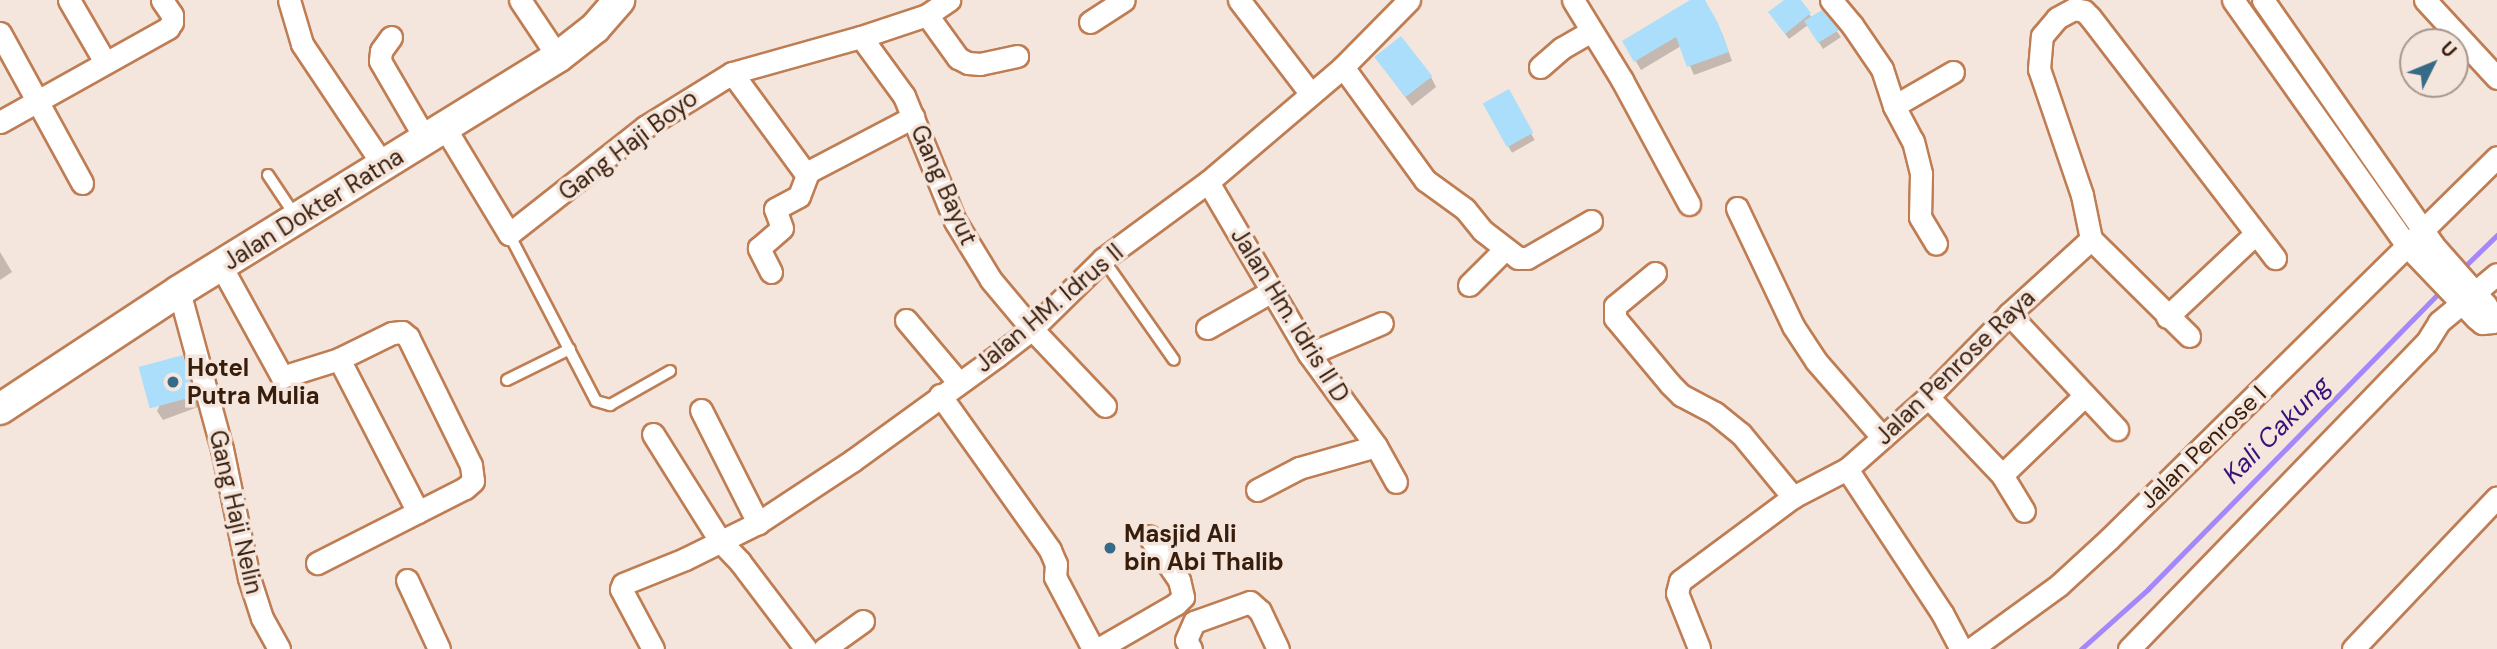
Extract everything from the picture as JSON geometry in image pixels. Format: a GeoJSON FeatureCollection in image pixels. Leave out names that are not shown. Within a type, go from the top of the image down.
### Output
{"type":"FeatureCollection","features":[{"type":"Feature","properties":{"kind":"street"},"geometry":{"type":"LineString","coordinates":[[69,0],[105,62]]}},
{"type":"Feature","properties":{"kind":"street"},"geometry":{"type":"LineString","coordinates":[[0,122],[168,28],[172,15],[162,0]]}},
{"type":"Feature","properties":{"kind":"street"},"geometry":{"type":"LineString","coordinates":[[289,0],[302,44],[383,165]]}},
{"type":"Feature","properties":{"kind":"street"},"geometry":{"type":"LineString","coordinates":[[520,0],[558,57]]}},
{"type":"Feature","properties":{"kind":"street","name":"Jalan Dokter Ratna"},"geometry":{"type":"LineString","coordinates":[[0,409],[179,291],[299,220],[558,57],[595,28],[619,0]]}},
{"type":"Feature","properties":{"kind":"street","name":"Gang Haji Boyo"},"geometry":{"type":"LineString","coordinates":[[509,234],[645,127],[732,73],[861,37],[927,15],[949,0]]}},
{"type":"Feature","properties":{"kind":"street"},"geometry":{"type":"LineString","coordinates":[[1090,22],[1124,0]]}},
{"type":"Feature","properties":{"kind":"street"},"geometry":{"type":"LineString","coordinates":[[1239,0],[1261,33],[1310,93]]}},
{"type":"Feature","properties":{"kind":"street","name":"Jalan HM. Idrus II"},"geometry":{"type":"LineString","coordinates":[[653,649],[621,589],[623,584],[758,523],[852,461],[1032,329],[1103,259],[1208,182],[1343,67],[1409,0]]}},
{"type":"Feature","properties":{"kind":"street"},"geometry":{"type":"LineString","coordinates":[[1573,0],[1590,32],[1622,80],[1689,204]]}},
{"type":"Feature","properties":{"kind":"street"},"geometry":{"type":"LineString","coordinates":[[1831,0],[1882,69],[1894,106],[1916,149],[1921,174],[1920,217],[1936,244]]}},
{"type":"Feature","properties":{"kind":"street"},"geometry":{"type":"LineString","coordinates":[[2233,0],[2421,245],[2473,292],[2482,323],[2495,323]]}},
{"type":"Feature","properties":{"kind":"street"},"geometry":{"type":"LineString","coordinates":[[2263,0],[2421,245]]}},
{"type":"Feature","properties":{"kind":"street"},"geometry":{"type":"LineString","coordinates":[[2425,0],[2497,78]]}},
{"type":"Feature","properties":{"kind":"street"},"geometry":{"type":"LineString","coordinates":[[2189,336],[2091,239],[2082,195],[2039,69],[2042,36],[2066,7],[2084,10],[2090,17],[2275,258]]}},
{"type":"Feature","properties":{"kind":"street"},"geometry":{"type":"LineString","coordinates":[[927,15],[958,58],[968,63],[980,64],[1017,56]]}},
{"type":"Feature","properties":{"kind":"street"},"geometry":{"type":"LineString","coordinates":[[1540,67],[1562,48],[1590,32]]}},
{"type":"Feature","properties":{"kind":"street"},"geometry":{"type":"LineString","coordinates":[[0,33],[82,183]]}},
{"type":"Feature","properties":{"kind":"street"},"geometry":{"type":"LineString","coordinates":[[391,37],[381,51],[380,61],[509,234]]}},
{"type":"Feature","properties":{"kind":"street","name":"Gang Bayut"},"geometry":{"type":"LineString","coordinates":[[861,37],[894,79],[913,117],[954,220],[991,280],[1032,329],[1105,406]]}},
{"type":"Feature","properties":{"kind":"street"},"geometry":{"type":"LineString","coordinates":[[1343,67],[1425,180],[1465,209],[1483,231],[1518,258],[1527,258],[1591,222]]}},
{"type":"Feature","properties":{"kind":"street"},"geometry":{"type":"LineString","coordinates":[[1894,106],[1954,72]]}},
{"type":"Feature","properties":{"kind":"street"},"geometry":{"type":"LineString","coordinates":[[732,73],[806,174],[804,188],[799,196],[775,209],[782,228],[759,248],[771,272]]}},
{"type":"Feature","properties":{"kind":"street"},"geometry":{"type":"LineString","coordinates":[[806,174],[913,117]]}},
{"type":"Feature","properties":{"kind":"street","name":"Jalan Penrose I"},"geometry":{"type":"LineString","coordinates":[[1971,649],[2059,585],[2109,539],[2421,245],[2497,157]]}},
{"type":"Feature","properties":{"kind":"street","name":"Jalan Hm. Idris II D"},"geometry":{"type":"LineString","coordinates":[[1208,182],[1309,354],[1376,446],[1396,482]]}},
{"type":"Feature","properties":{"kind":"street"},"geometry":{"type":"LineString","coordinates":[[1737,208],[1793,326],[1816,360],[1882,437]]}},
{"type":"Feature","properties":{"kind":"street"},"geometry":{"type":"LineString","coordinates":[[2167,317],[2256,233]]}},
{"type":"Feature","properties":{"kind":"street","name":"Jalan Penrose Raya"},"geometry":{"type":"LineString","coordinates":[[1699,648],[1677,593],[1680,581],[1793,496],[1847,469],[1928,397],[2009,314],[2091,239]]}},
{"type":"Feature","properties":{"kind":"street"},"geometry":{"type":"LineString","coordinates":[[1469,285],[1505,249]]}},
{"type":"Feature","properties":{"kind":"street"},"geometry":{"type":"LineString","coordinates":[[220,266],[282,377],[339,359],[392,333],[402,332],[413,345],[473,474],[473,481],[465,488],[317,563]]}},
{"type":"Feature","properties":{"kind":"street"},"geometry":{"type":"LineString","coordinates":[[1654,273],[1615,306],[1615,318],[1675,390],[1715,413],[1741,434],[1793,496]]}},
{"type":"Feature","properties":{"kind":"street","name":"Gang Haji Nelin"},"geometry":{"type":"LineString","coordinates":[[179,291],[222,449],[249,578],[262,618],[279,649]]}},
{"type":"Feature","properties":{"kind":"street"},"geometry":{"type":"LineString","coordinates":[[1207,328],[1272,291]]}},
{"type":"Feature","properties":{"kind":"street"},"geometry":{"type":"LineString","coordinates":[[2129,649],[2426,343],[2439,322],[2473,292]]}},
{"type":"Feature","properties":{"kind":"street"},"geometry":{"type":"LineString","coordinates":[[2009,314],[2117,429]]}},
{"type":"Feature","properties":{"kind":"street"},"geometry":{"type":"LineString","coordinates":[[906,320],[959,383]]}},
{"type":"Feature","properties":{"kind":"street"},"geometry":{"type":"LineString","coordinates":[[1309,354],[1382,323]]}},
{"type":"Feature","properties":{"kind":"street"},"geometry":{"type":"LineString","coordinates":[[339,359],[418,512]]}},
{"type":"Feature","properties":{"kind":"street"},"geometry":{"type":"LineString","coordinates":[[940,395],[1050,550],[1056,564],[1055,578],[1092,647],[1098,649],[1176,604],[1183,597],[1179,580],[1149,536]]}},
{"type":"Feature","properties":{"kind":"street"},"geometry":{"type":"LineString","coordinates":[[2002,475],[2084,396]]}},
{"type":"Feature","properties":{"kind":"street"},"geometry":{"type":"LineString","coordinates":[[1928,397],[2002,475],[2024,511]]}},
{"type":"Feature","properties":{"kind":"street"},"geometry":{"type":"LineString","coordinates":[[701,410],[758,523]]}},
{"type":"Feature","properties":{"kind":"street"},"geometry":{"type":"LineString","coordinates":[[653,434],[720,541],[740,562],[806,649]]}},
{"type":"Feature","properties":{"kind":"street"},"geometry":{"type":"LineString","coordinates":[[1257,490],[1299,468],[1376,446]]}},
{"type":"Feature","properties":{"kind":"street"},"geometry":{"type":"LineString","coordinates":[[1847,469],[1942,613],[1961,649]]}},
{"type":"Feature","properties":{"kind":"street"},"geometry":{"type":"LineString","coordinates":[[2353,649],[2497,497]]}},
{"type":"Feature","properties":{"kind":"street"},"geometry":{"type":"LineString","coordinates":[[407,580],[439,649]]}},
{"type":"Feature","properties":{"kind":"street"},"geometry":{"type":"LineString","coordinates":[[1191,649],[1186,640],[1194,622],[1250,602],[1260,611],[1278,649]]}},
{"type":"Feature","properties":{"kind":"street"},"geometry":{"type":"LineString","coordinates":[[824,649],[863,621]]}},
{"type":"Feature","properties":{"kind":"lane"},"geometry":{"type":"LineString","coordinates":[[268,176],[299,220]]}},
{"type":"Feature","properties":{"kind":"lane"},"geometry":{"type":"LineString","coordinates":[[509,234],[596,401],[610,405],[670,371]]}},
{"type":"Feature","properties":{"kind":"lane"},"geometry":{"type":"LineString","coordinates":[[1103,259],[1174,360]]}},
{"type":"Feature","properties":{"kind":"lane"},"geometry":{"type":"LineString","coordinates":[[507,380],[570,349]]}},
{"type":"Feature","properties":{"kind":"building"},"geometry":{"type":"Polygon","coordinates":[[[1690,0],[1705,0],[1718,23],[1729,52],[1687,67],[1676,37],[1634,62],[1622,41],[1690,0]]]}},
{"type":"Feature","properties":{"kind":"building"},"geometry":{"type":"Polygon","coordinates":[[[1784,0],[1801,0],[1811,13],[1785,34],[1768,12],[1784,0]]]}},
{"type":"Feature","properties":{"kind":"building"},"geometry":{"type":"Polygon","coordinates":[[[1822,10],[1839,30],[1818,43],[1804,21],[1822,10]]]}},
{"type":"Feature","properties":{"kind":"building"},"geometry":{"type":"Polygon","coordinates":[[[1401,36],[1432,76],[1406,97],[1374,57],[1401,36]]]}},
{"type":"Feature","properties":{"kind":"building"},"geometry":{"type":"Polygon","coordinates":[[[1509,89],[1533,133],[1507,147],[1483,104],[1509,89]]]}},
{"type":"Feature","properties":{"kind":"building","name":"Hotel Putra Mulia"},"geometry":{"type":"Polygon","coordinates":[[[183,355],[194,397],[150,408],[139,367],[183,355]]]}},
{"type":"Feature","properties":{"kind":"waterway","name":"Kali Cakung"},"geometry":{"type":"LineString","coordinates":[[2462,269],[2497,235]]}},
{"type":"Feature","properties":{"kind":"waterway","name":"Kali Cakung"},"geometry":{"type":"LineString","coordinates":[[2081,649],[2148,589],[2441,291]]}},
{"type":"Feature","properties":{"kind":"place","name":"Hotel Putra Mulia"},"geometry":{"type":"Point","coordinates":[173,382]}},
{"type":"Feature","properties":{"kind":"place","name":"Masjid Ali bin Abi Thalib"},"geometry":{"type":"Point","coordinates":[1110,548]}}]}
